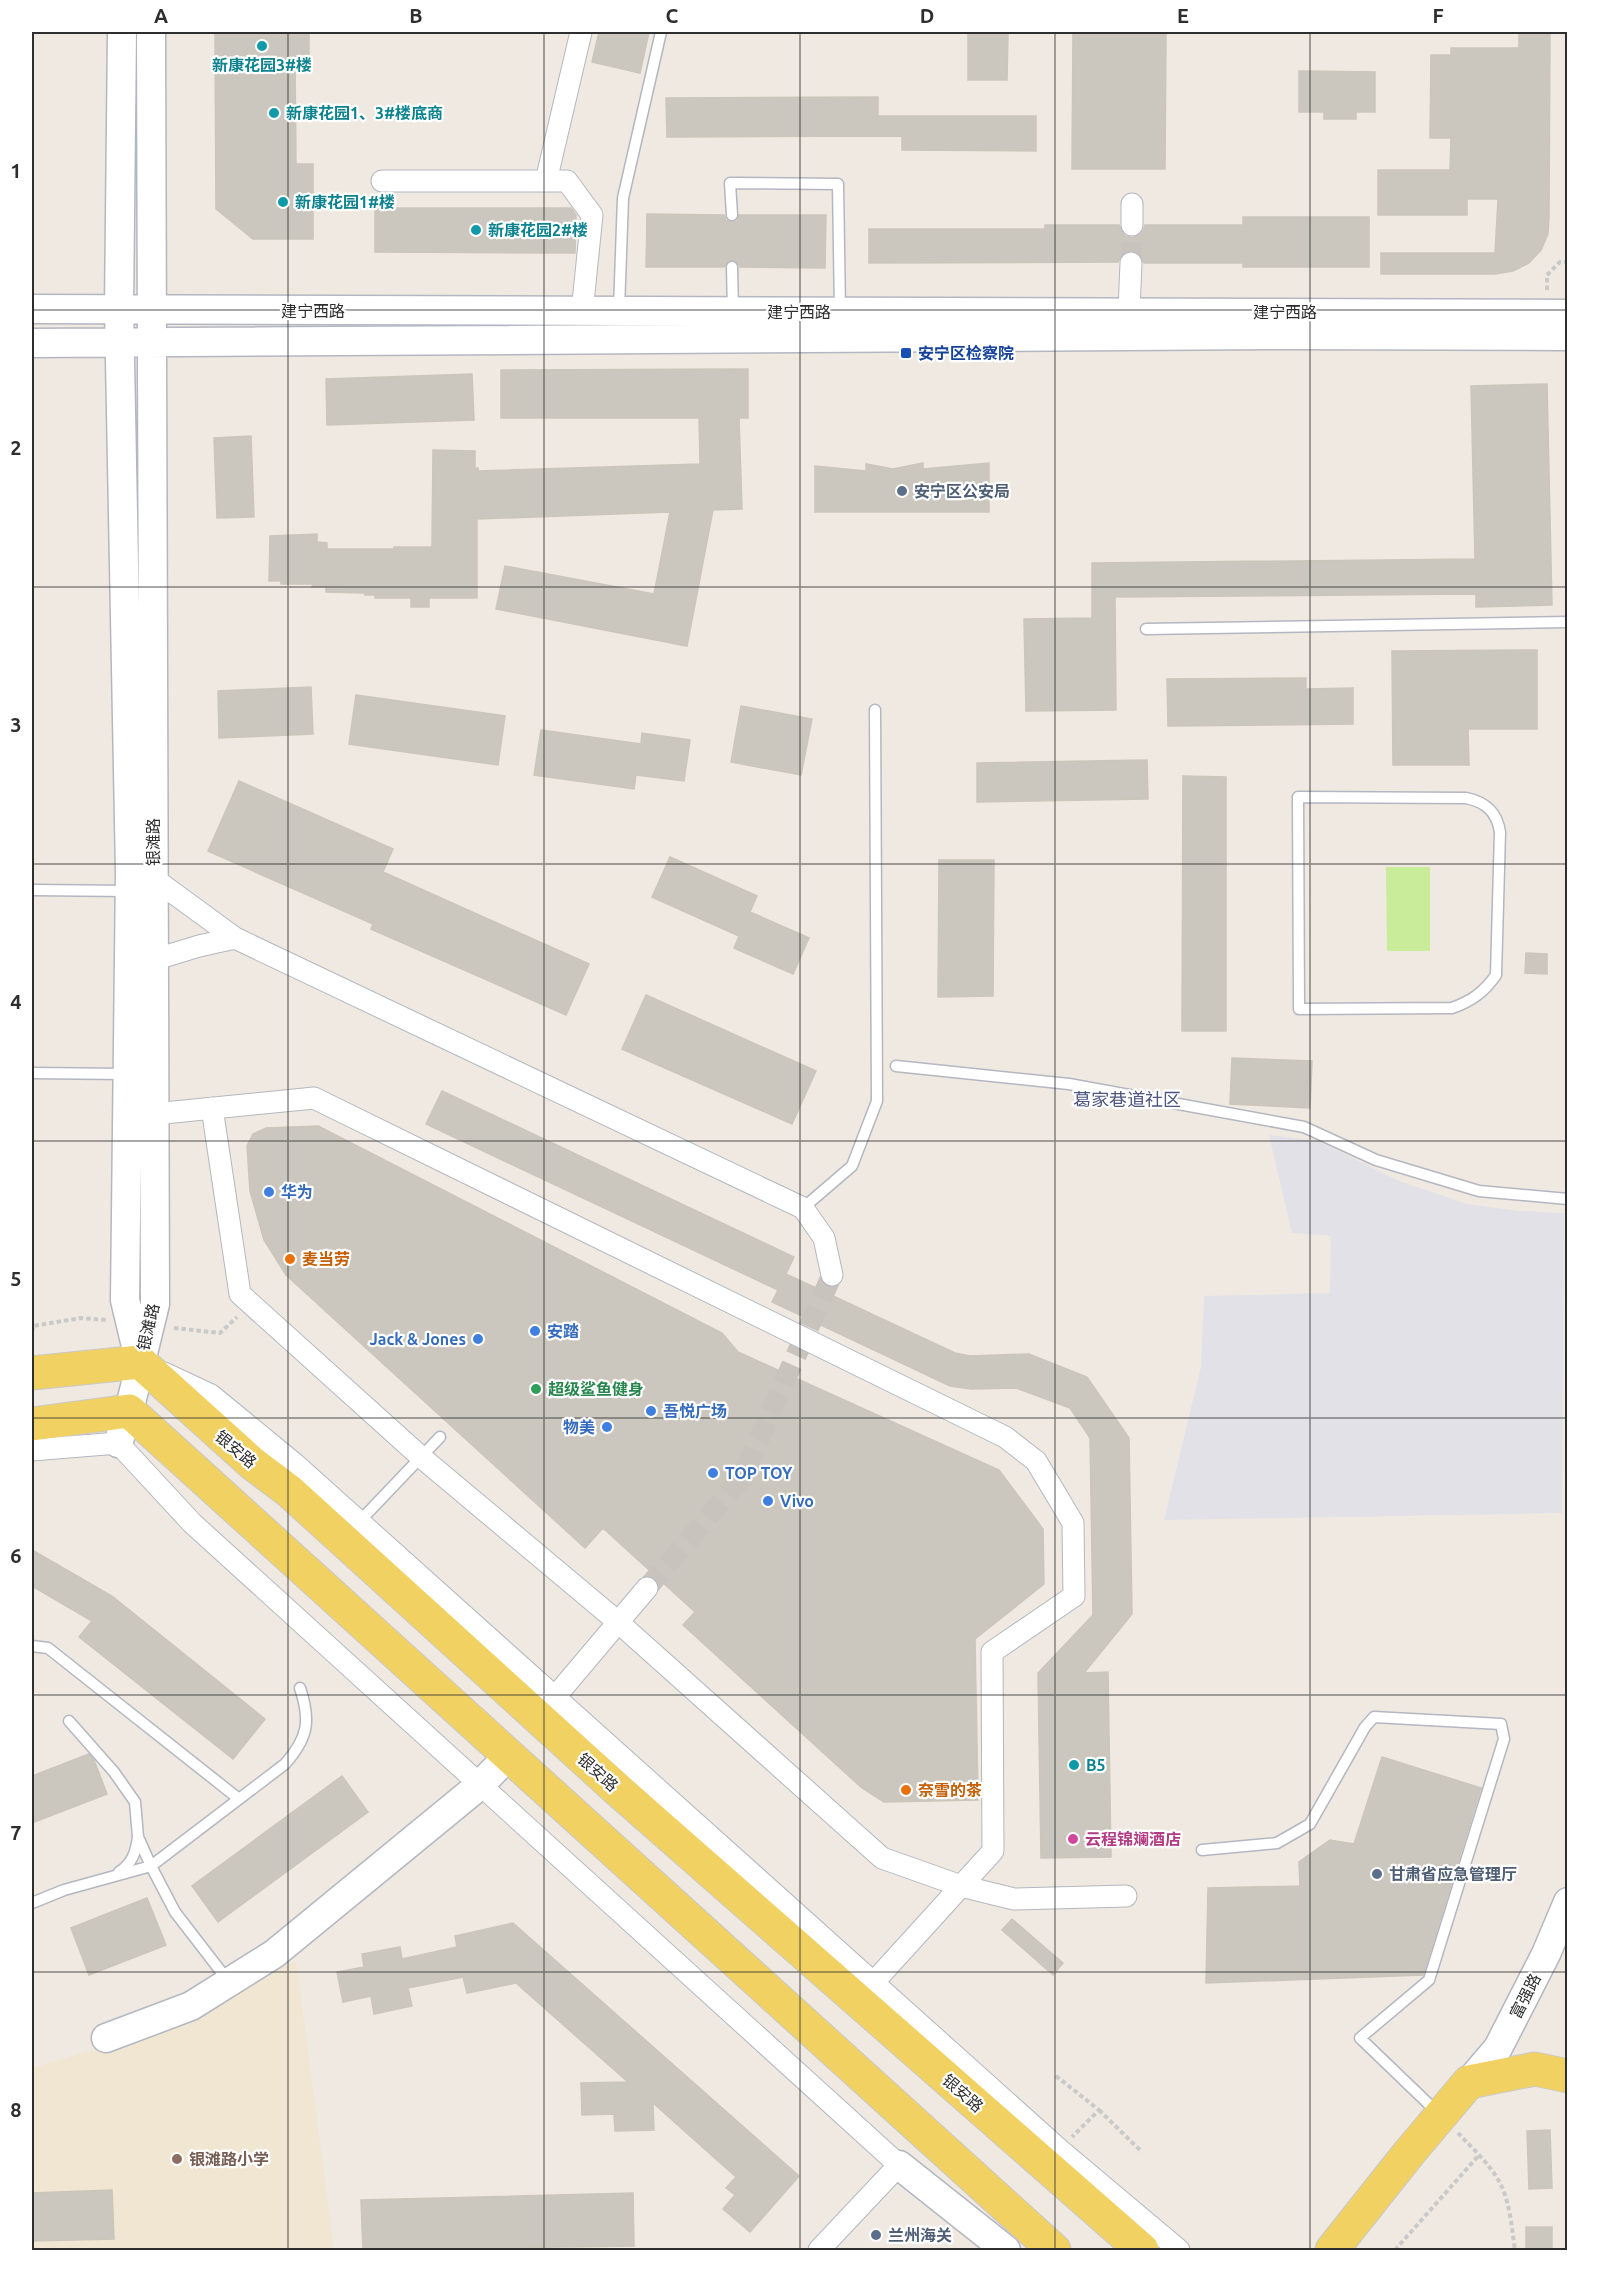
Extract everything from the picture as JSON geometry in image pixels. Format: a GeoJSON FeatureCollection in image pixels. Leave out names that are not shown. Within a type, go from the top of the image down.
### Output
{"type":"FeatureCollection","features":[{"type":"Feature","properties":{"kind":"main road"},"geometry":{"type":"LineString","coordinates":[[32,1373],[140,1362]]}},
{"type":"Feature","properties":{"kind":"main road","name":"银安路"},"geometry":{"type":"LineString","coordinates":[[140,1362],[219,1435],[289,1491],[618,1791],[1142,2250]]}},
{"type":"Feature","properties":{"kind":"main road"},"geometry":{"type":"LineString","coordinates":[[32,1424],[129,1411],[1054,2250]]}},
{"type":"Feature","properties":{"kind":"main road"},"geometry":{"type":"LineString","coordinates":[[1332,2250],[1469,2082],[1535,2069],[1568,2076]]}},
{"type":"Feature","properties":{"kind":"street","name":"银滩路"},"geometry":{"type":"LineString","coordinates":[[122,32],[119,343],[141,884],[153,960],[155,1304],[140,1362]]}},
{"type":"Feature","properties":{"kind":"street","name":"银滩路"},"geometry":{"type":"LineString","coordinates":[[140,1362],[124,1300],[128,1074],[141,884],[151,310],[150,32]]}},
{"type":"Feature","properties":{"kind":"street"},"geometry":{"type":"LineString","coordinates":[[546,181],[581,32]]}},
{"type":"Feature","properties":{"kind":"street"},"geometry":{"type":"LineString","coordinates":[[382,181],[567,181],[592,215],[582,312]]}},
{"type":"Feature","properties":{"kind":"street"},"geometry":{"type":"LineString","coordinates":[[1132,204],[1132,225]]}},
{"type":"Feature","properties":{"kind":"street"},"geometry":{"type":"LineString","coordinates":[[1129,311],[1131,262]]}},
{"type":"Feature","properties":{"kind":"street","name":"建宁西路"},"geometry":{"type":"LineString","coordinates":[[32,309],[1568,314]]}},
{"type":"Feature","properties":{"kind":"street","name":"建宁西路"},"geometry":{"type":"LineString","coordinates":[[32,343],[1282,335],[1568,336]]}},
{"type":"Feature","properties":{"kind":"street"},"geometry":{"type":"LineString","coordinates":[[141,884],[235,938],[803,1208],[824,1238],[832,1275]]}},
{"type":"Feature","properties":{"kind":"street"},"geometry":{"type":"LineString","coordinates":[[153,960],[235,938]]}},
{"type":"Feature","properties":{"kind":"street"},"geometry":{"type":"LineString","coordinates":[[154,1114],[314,1098],[1005,1437],[1036,1461],[1073,1523],[1074,1596],[992,1652],[993,1851],[873,1983]]}},
{"type":"Feature","properties":{"kind":"street"},"geometry":{"type":"LineString","coordinates":[[212,1108],[240,1294],[421,1457],[618,1622],[882,1858],[961,1887],[1014,1899],[1126,1896]]}},
{"type":"Feature","properties":{"kind":"street"},"geometry":{"type":"LineString","coordinates":[[118,1443],[129,1411],[140,1362],[211,1395],[295,1464],[1060,2150],[1179,2250]]}},
{"type":"Feature","properties":{"kind":"street"},"geometry":{"type":"LineString","coordinates":[[32,1450],[118,1443]]}},
{"type":"Feature","properties":{"kind":"street"},"geometry":{"type":"LineString","coordinates":[[118,1443],[192,1523],[480,1785],[899,2165],[1006,2250]]}},
{"type":"Feature","properties":{"kind":"street"},"geometry":{"type":"LineString","coordinates":[[555,1697],[647,1588]]}},
{"type":"Feature","properties":{"kind":"street"},"geometry":{"type":"LineString","coordinates":[[106,2038],[190,2006],[274,1954],[480,1785],[508,1755]]}},
{"type":"Feature","properties":{"kind":"street","name":"富强路"},"geometry":{"type":"LineString","coordinates":[[1469,2082],[1498,2048],[1546,1954],[1568,1902]]}},
{"type":"Feature","properties":{"kind":"street"},"geometry":{"type":"LineString","coordinates":[[819,2250],[899,2165]]}},
{"type":"Feature","properties":{"kind":"lane"},"geometry":{"type":"LineString","coordinates":[[618,312],[623,198],[662,32]]}},
{"type":"Feature","properties":{"kind":"lane"},"geometry":{"type":"LineString","coordinates":[[732,214],[730,183],[838,184],[840,312]]}},
{"type":"Feature","properties":{"kind":"lane"},"geometry":{"type":"LineString","coordinates":[[732,267],[733,312]]}},
{"type":"Feature","properties":{"kind":"lane"},"geometry":{"type":"LineString","coordinates":[[1146,629],[1568,622]]}},
{"type":"Feature","properties":{"kind":"lane"},"geometry":{"type":"LineString","coordinates":[[803,1208],[852,1166],[877,1101],[875,710]]}},
{"type":"Feature","properties":{"kind":"lane"},"geometry":{"type":"LineString","coordinates":[[1298,797],[1466,798],[1477,800],[1494,812],[1499,822],[1500,832],[1496,975],[1485,990],[1470,1002],[1452,1008],[1299,1009],[1298,797]]}},
{"type":"Feature","properties":{"kind":"lane"},"geometry":{"type":"LineString","coordinates":[[32,890],[141,884]]}},
{"type":"Feature","properties":{"kind":"lane"},"geometry":{"type":"LineString","coordinates":[[896,1066],[1069,1084],[1304,1127],[1376,1160],[1479,1191],[1568,1199]]}},
{"type":"Feature","properties":{"kind":"lane"},"geometry":{"type":"LineString","coordinates":[[32,1073],[128,1074]]}},
{"type":"Feature","properties":{"kind":"lane"},"geometry":{"type":"LineString","coordinates":[[64,1358],[140,1362]]}},
{"type":"Feature","properties":{"kind":"lane"},"geometry":{"type":"LineString","coordinates":[[359,1521],[440,1437]]}},
{"type":"Feature","properties":{"kind":"lane"},"geometry":{"type":"LineString","coordinates":[[32,1646],[48,1648],[239,1798]]}},
{"type":"Feature","properties":{"kind":"lane"},"geometry":{"type":"LineString","coordinates":[[32,1903],[64,1890],[151,1866],[285,1764],[299,1749],[306,1729],[307,1708],[300,1688]]}},
{"type":"Feature","properties":{"kind":"lane"},"geometry":{"type":"LineString","coordinates":[[1202,1850],[1277,1843],[1310,1824],[1365,1727],[1374,1717],[1501,1724],[1504,1739],[1429,1980],[1360,2038],[1441,2115]]}},
{"type":"Feature","properties":{"kind":"lane"},"geometry":{"type":"LineString","coordinates":[[69,1721],[114,1772],[135,1802],[138,1837],[136,1850],[131,1861],[111,1876]]}},
{"type":"Feature","properties":{"kind":"lane"},"geometry":{"type":"LineString","coordinates":[[138,1837],[175,1912],[229,1982]]}},
{"type":"Feature","properties":{"kind":"path"},"geometry":{"type":"LineString","coordinates":[[1056,2076],[1099,2110],[1142,2152]]}},
{"type":"Feature","properties":{"kind":"path"},"geometry":{"type":"LineString","coordinates":[[1060,2150],[1099,2110]]}},
{"type":"Feature","properties":{"kind":"path"},"geometry":{"type":"LineString","coordinates":[[1441,2115],[1479,2155],[1501,2185],[1510,2218],[1515,2250]]}},
{"type":"Feature","properties":{"kind":"path"},"geometry":{"type":"LineString","coordinates":[[1395,2250],[1479,2155]]}},
{"type":"Feature","properties":{"kind":"shaded area"},"geometry":{"type":"Polygon","coordinates":[[[1269,1135],[1318,1141],[1399,1181],[1467,1204],[1518,1211],[1564,1213],[1562,1513],[1164,1520],[1201,1367],[1204,1296],[1330,1293],[1331,1236],[1292,1233],[1269,1135]]]}},
{"type":"Feature","properties":{"kind":"shaded area","name":"银滩路小学"},"geometry":{"type":"Polygon","coordinates":[[[296,1961],[334,2250],[32,2250],[32,2068],[127,2040],[213,2005],[296,1961]]]}},
{"type":"Feature","properties":{"kind":"green space"},"geometry":{"type":"Polygon","coordinates":[[[1386,867],[1430,867],[1430,951],[1387,951],[1386,867]]]}},
{"type":"Feature","properties":{"kind":"building"},"geometry":{"type":"Polygon","coordinates":[[[215,32],[309,32],[309,61],[295,61],[296,164],[313,164],[313,239],[253,239],[216,209],[215,32]]]}},
{"type":"Feature","properties":{"kind":"building"},"geometry":{"type":"Polygon","coordinates":[[[599,32],[649,32],[640,73],[592,62],[599,32]]]}},
{"type":"Feature","properties":{"kind":"building"},"geometry":{"type":"Polygon","coordinates":[[[968,32],[1008,32],[1007,80],[968,80],[968,32]]]}},
{"type":"Feature","properties":{"kind":"building"},"geometry":{"type":"Polygon","coordinates":[[[1073,32],[1166,32],[1165,169],[1072,169],[1073,32]]]}},
{"type":"Feature","properties":{"kind":"building"},"geometry":{"type":"Polygon","coordinates":[[[1519,32],[1550,32],[1549,216],[1548,234],[1541,250],[1529,263],[1513,271],[1495,274],[1381,274],[1381,253],[1495,253],[1498,199],[1467,199],[1467,215],[1378,215],[1378,170],[1450,170],[1451,138],[1430,138],[1431,55],[1451,55],[1451,48],[1519,48],[1519,32]]]}},
{"type":"Feature","properties":{"kind":"building"},"geometry":{"type":"Polygon","coordinates":[[[1299,71],[1375,72],[1375,112],[1356,112],[1356,119],[1324,119],[1324,112],[1299,112],[1299,71]]]}},
{"type":"Feature","properties":{"kind":"building"},"geometry":{"type":"Polygon","coordinates":[[[878,97],[878,116],[1036,116],[1036,151],[902,150],[902,136],[667,137],[666,98],[878,97]]]}},
{"type":"Feature","properties":{"kind":"building","name":"新康花园2#楼"},"geometry":{"type":"Polygon","coordinates":[[[375,208],[571,208],[576,215],[575,253],[375,252],[375,208]]]}},
{"type":"Feature","properties":{"kind":"building"},"geometry":{"type":"Polygon","coordinates":[[[647,214],[724,215],[726,220],[732,222],[737,221],[739,215],[826,215],[825,268],[740,267],[732,260],[728,261],[724,267],[646,267],[647,214]]]}},
{"type":"Feature","properties":{"kind":"building"},"geometry":{"type":"Polygon","coordinates":[[[1243,217],[1369,217],[1369,267],[1243,267],[1243,263],[1144,263],[1138,253],[1131,250],[1121,256],[1118,262],[869,263],[869,229],[1045,229],[1045,225],[1119,225],[1125,236],[1133,238],[1143,232],[1145,225],[1243,225],[1243,217]]]}},
{"type":"Feature","properties":{"kind":"building"},"geometry":{"type":"Polygon","coordinates":[[[748,369],[748,418],[739,418],[742,509],[713,510],[687,646],[496,609],[505,566],[654,594],[670,512],[477,519],[477,598],[429,598],[429,607],[411,607],[411,598],[375,598],[375,595],[365,595],[365,593],[326,592],[326,587],[312,587],[313,584],[281,584],[281,581],[269,581],[270,536],[317,534],[317,542],[327,543],[327,549],[432,547],[433,450],[475,451],[475,468],[478,468],[478,471],[700,464],[699,418],[501,418],[501,370],[748,369]]]}},
{"type":"Feature","properties":{"kind":"building"},"geometry":{"type":"Polygon","coordinates":[[[472,374],[474,420],[327,425],[326,379],[472,374]]]}},
{"type":"Feature","properties":{"kind":"building"},"geometry":{"type":"Polygon","coordinates":[[[1547,384],[1552,605],[1476,607],[1476,594],[1115,597],[1116,710],[1026,711],[1024,619],[1092,618],[1092,563],[1475,559],[1471,386],[1547,384]]]}},
{"type":"Feature","properties":{"kind":"building"},"geometry":{"type":"Polygon","coordinates":[[[251,436],[254,517],[217,518],[214,438],[251,436]]]}},
{"type":"Feature","properties":{"kind":"building","name":"安宁区公安局"},"geometry":{"type":"Polygon","coordinates":[[[923,463],[923,469],[989,463],[989,512],[815,512],[815,466],[866,471],[866,464],[893,469],[923,463]]]}},
{"type":"Feature","properties":{"kind":"building"},"geometry":{"type":"Polygon","coordinates":[[[1537,650],[1537,729],[1468,729],[1469,765],[1393,765],[1392,651],[1537,650]]]}},
{"type":"Feature","properties":{"kind":"building"},"geometry":{"type":"Polygon","coordinates":[[[1306,678],[1306,689],[1353,688],[1353,724],[1168,726],[1167,679],[1306,678]]]}},
{"type":"Feature","properties":{"kind":"building"},"geometry":{"type":"Polygon","coordinates":[[[311,687],[313,734],[219,738],[218,691],[311,687]]]}},
{"type":"Feature","properties":{"kind":"building"},"geometry":{"type":"Polygon","coordinates":[[[356,695],[505,716],[498,765],[349,744],[356,695]]]}},
{"type":"Feature","properties":{"kind":"building"},"geometry":{"type":"Polygon","coordinates":[[[741,706],[812,719],[801,775],[731,762],[741,706]]]}},
{"type":"Feature","properties":{"kind":"building"},"geometry":{"type":"Polygon","coordinates":[[[541,730],[641,744],[642,733],[690,740],[684,781],[636,775],[634,789],[534,775],[541,730]]]}},
{"type":"Feature","properties":{"kind":"building"},"geometry":{"type":"Polygon","coordinates":[[[1147,760],[1148,799],[977,802],[977,763],[1147,760]]]}},
{"type":"Feature","properties":{"kind":"building"},"geometry":{"type":"Polygon","coordinates":[[[1183,776],[1226,777],[1226,1031],[1182,1031],[1183,776]]]}},
{"type":"Feature","properties":{"kind":"building"},"geometry":{"type":"Polygon","coordinates":[[[239,781],[393,849],[383,872],[589,964],[566,1015],[371,929],[373,924],[208,851],[239,781]]]}},
{"type":"Feature","properties":{"kind":"building"},"geometry":{"type":"Polygon","coordinates":[[[670,857],[757,896],[750,912],[809,938],[793,974],[734,948],[739,936],[652,897],[670,857]]]}},
{"type":"Feature","properties":{"kind":"building"},"geometry":{"type":"Polygon","coordinates":[[[939,860],[994,860],[993,996],[938,997],[939,860]]]}},
{"type":"Feature","properties":{"kind":"building"},"geometry":{"type":"Polygon","coordinates":[[[1526,953],[1547,954],[1547,974],[1525,973],[1526,953]]]}},
{"type":"Feature","properties":{"kind":"building"},"geometry":{"type":"Polygon","coordinates":[[[646,995],[816,1071],[792,1124],[622,1049],[646,995]]]}},
{"type":"Feature","properties":{"kind":"building"},"geometry":{"type":"Polygon","coordinates":[[[1232,1058],[1312,1061],[1310,1108],[1230,1104],[1232,1058]]]}},
{"type":"Feature","properties":{"kind":"building"},"geometry":{"type":"Polygon","coordinates":[[[442,1091],[794,1257],[786,1274],[955,1353],[970,1356],[1029,1354],[1087,1377],[1129,1438],[1132,1614],[1084,1673],[1108,1672],[1111,1857],[1041,1858],[1038,1673],[1093,1615],[1090,1438],[1070,1408],[1016,1388],[971,1389],[950,1386],[772,1302],[778,1290],[426,1124],[442,1091]]]}},
{"type":"Feature","properties":{"kind":"building","name":"吾悦广场"},"geometry":{"type":"Polygon","coordinates":[[[318,1126],[722,1333],[738,1352],[999,1470],[1043,1529],[1044,1584],[975,1639],[978,1800],[884,1802],[862,1788],[683,1625],[695,1612],[603,1528],[585,1548],[286,1275],[264,1240],[250,1191],[247,1146],[253,1134],[266,1128],[318,1126]]]}},
{"type":"Feature","properties":{"kind":"building"},"geometry":{"type":"Polygon","coordinates":[[[32,1550],[112,1596],[265,1719],[233,1759],[79,1637],[92,1621],[32,1586],[32,1550]]]}},
{"type":"Feature","properties":{"kind":"building"},"geometry":{"type":"Polygon","coordinates":[[[89,1754],[94,1760],[107,1794],[32,1823],[32,1776],[89,1754]]]}},
{"type":"Feature","properties":{"kind":"building","name":"甘肃省应急管理厅"},"geometry":{"type":"Polygon","coordinates":[[[1382,1757],[1481,1788],[1423,1975],[1206,1983],[1208,1888],[1300,1886],[1299,1862],[1330,1840],[1354,1844],[1382,1757]]]}},
{"type":"Feature","properties":{"kind":"building"},"geometry":{"type":"Polygon","coordinates":[[[342,1776],[368,1812],[218,1922],[192,1886],[342,1776]]]}},
{"type":"Feature","properties":{"kind":"building"},"geometry":{"type":"Polygon","coordinates":[[[147,1898],[166,1945],[89,1975],[71,1928],[147,1898]]]}},
{"type":"Feature","properties":{"kind":"building"},"geometry":{"type":"Polygon","coordinates":[[[1012,1919],[1063,1963],[1053,1975],[1002,1930],[1012,1919]]]}},
{"type":"Feature","properties":{"kind":"building"},"geometry":{"type":"Polygon","coordinates":[[[513,1923],[799,2176],[750,2232],[723,2209],[735,2195],[726,2188],[736,2177],[653,2103],[654,2130],[615,2131],[614,2114],[582,2115],[581,2083],[628,2082],[516,1983],[467,1993],[463,1977],[408,1988],[412,2006],[374,2014],[371,1996],[343,2002],[337,1972],[364,1967],[362,1954],[400,1947],[402,1959],[457,1947],[455,1936],[513,1923]]]}},
{"type":"Feature","properties":{"kind":"building"},"geometry":{"type":"Polygon","coordinates":[[[1550,2130],[1552,2188],[1529,2189],[1527,2131],[1550,2130]]]}},
{"type":"Feature","properties":{"kind":"building"},"geometry":{"type":"Polygon","coordinates":[[[112,2190],[114,2239],[32,2241],[32,2193],[112,2190]]]}},
{"type":"Feature","properties":{"kind":"building"},"geometry":{"type":"Polygon","coordinates":[[[633,2193],[634,2246],[363,2250],[361,2200],[633,2193]]]}},
{"type":"Feature","properties":{"kind":"building"},"geometry":{"type":"Polygon","coordinates":[[[1526,2227],[1552,2227],[1552,2250],[1526,2250],[1526,2227]]]}},
{"type":"Feature","properties":{"kind":"tunnel"},"geometry":{"type":"LineString","coordinates":[[1131,263],[1132,225]]}},
{"type":"Feature","properties":{"kind":"tunnel"},"geometry":{"type":"LineString","coordinates":[[647,1588],[741,1479],[832,1275]]}},
{"type":"Feature","properties":{"kind":"place","name":"新康花园3#楼"},"geometry":{"type":"Point","coordinates":[262,46]}},
{"type":"Feature","properties":{"kind":"place","name":"新康花园1、3#楼底商"},"geometry":{"type":"Point","coordinates":[274,113]}},
{"type":"Feature","properties":{"kind":"place","name":"新康花园1#楼"},"geometry":{"type":"Point","coordinates":[283,202]}},
{"type":"Feature","properties":{"kind":"place","name":"新康花园2#楼"},"geometry":{"type":"Point","coordinates":[476,230]}},
{"type":"Feature","properties":{"kind":"place","name":"安宁区检察院"},"geometry":{"type":"Point","coordinates":[906,353]}},
{"type":"Feature","properties":{"kind":"place","name":"安宁区公安局"},"geometry":{"type":"Point","coordinates":[902,491]}},
{"type":"Feature","properties":{"kind":"place","name":"华为"},"geometry":{"type":"Point","coordinates":[269,1192]}},
{"type":"Feature","properties":{"kind":"place","name":"麦当劳"},"geometry":{"type":"Point","coordinates":[290,1259]}},
{"type":"Feature","properties":{"kind":"place","name":"安踏"},"geometry":{"type":"Point","coordinates":[535,1331]}},
{"type":"Feature","properties":{"kind":"place","name":"Jack & Jones"},"geometry":{"type":"Point","coordinates":[478,1339]}},
{"type":"Feature","properties":{"kind":"place","name":"超级鲨鱼健身"},"geometry":{"type":"Point","coordinates":[536,1389]}},
{"type":"Feature","properties":{"kind":"place","name":"吾悦广场"},"geometry":{"type":"Point","coordinates":[651,1411]}},
{"type":"Feature","properties":{"kind":"place","name":"物美"},"geometry":{"type":"Point","coordinates":[607,1427]}},
{"type":"Feature","properties":{"kind":"place","name":"TOP TOY"},"geometry":{"type":"Point","coordinates":[713,1473]}},
{"type":"Feature","properties":{"kind":"place","name":"Vivo"},"geometry":{"type":"Point","coordinates":[768,1501]}},
{"type":"Feature","properties":{"kind":"place","name":"B5"},"geometry":{"type":"Point","coordinates":[1074,1765]}},
{"type":"Feature","properties":{"kind":"place","name":"奈雪的茶"},"geometry":{"type":"Point","coordinates":[906,1790]}},
{"type":"Feature","properties":{"kind":"place","name":"云程锦斓酒店"},"geometry":{"type":"Point","coordinates":[1073,1839]}},
{"type":"Feature","properties":{"kind":"place","name":"甘肃省应急管理厅"},"geometry":{"type":"Point","coordinates":[1377,1874]}},
{"type":"Feature","properties":{"kind":"place","name":"银滩路小学"},"geometry":{"type":"Point","coordinates":[177,2159]}},
{"type":"Feature","properties":{"kind":"place","name":"兰州海关"},"geometry":{"type":"Point","coordinates":[876,2235]}},
{"type":"Feature","properties":{"kind":"district","name":"葛家巷道社区"},"geometry":{"type":"Point","coordinates":[1127,1100]}}]}
